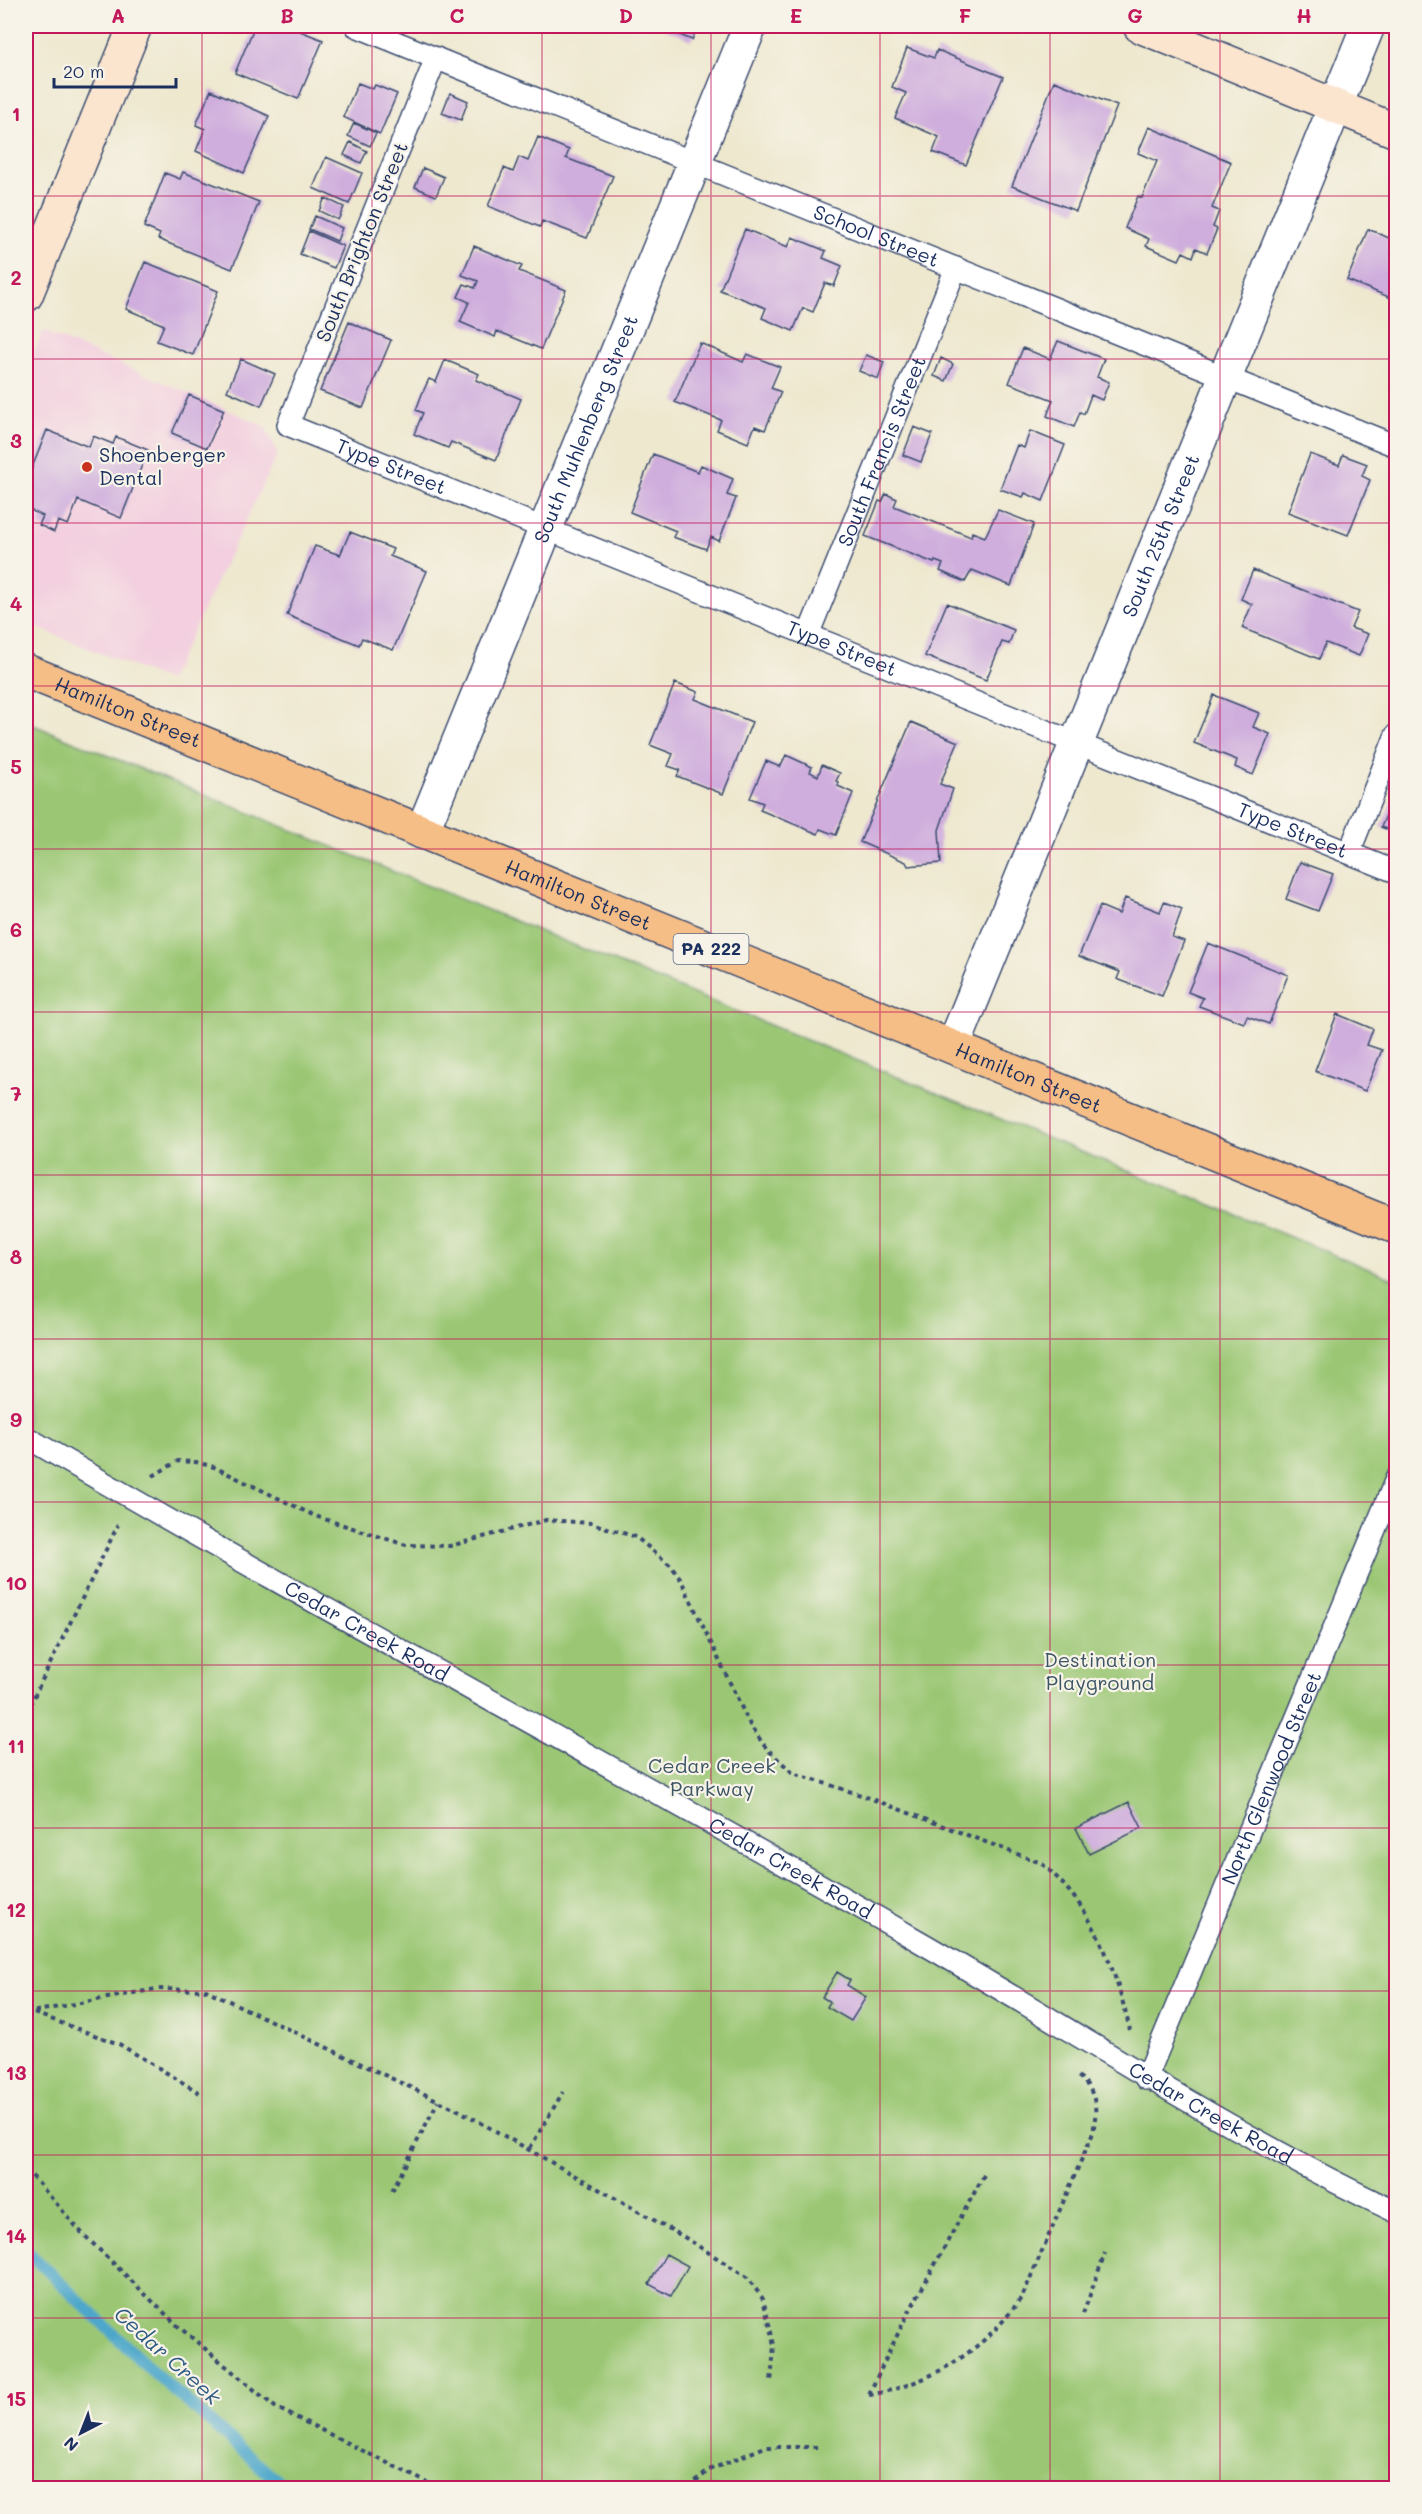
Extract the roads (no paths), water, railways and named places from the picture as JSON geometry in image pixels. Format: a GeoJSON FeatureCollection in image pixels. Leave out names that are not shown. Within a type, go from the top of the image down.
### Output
{"type":"FeatureCollection","features":[{"type":"Feature","properties":{"kind":"main road"},"geometry":{"type":"LineString","coordinates":[[26,295],[135,26]]}},
{"type":"Feature","properties":{"kind":"main road"},"geometry":{"type":"LineString","coordinates":[[1140,26],[1396,131]]}},
{"type":"Feature","properties":{"kind":"main road","name":"Hamilton Street"},"geometry":{"type":"LineString","coordinates":[[26,671],[1396,1227]]}},
{"type":"Feature","properties":{"kind":"street","name":"South Muhlenberg Street"},"geometry":{"type":"LineString","coordinates":[[422,832],[750,26]]}},
{"type":"Feature","properties":{"kind":"street","name":"South 25th Street"},"geometry":{"type":"LineString","coordinates":[[953,1047],[1368,26]]}},
{"type":"Feature","properties":{"kind":"lane","name":"School Street"},"geometry":{"type":"LineString","coordinates":[[356,26],[1396,446]]}},
{"type":"Feature","properties":{"kind":"lane","name":"South Brighton Street"},"geometry":{"type":"LineString","coordinates":[[288,425],[436,58]]}},
{"type":"Feature","properties":{"kind":"lane","name":"South Francis Street"},"geometry":{"type":"LineString","coordinates":[[808,635],[956,268]]}},
{"type":"Feature","properties":{"kind":"lane","name":"Type Street"},"geometry":{"type":"LineString","coordinates":[[288,425],[1396,872]]}},
{"type":"Feature","properties":{"kind":"lane"},"geometry":{"type":"LineString","coordinates":[[1349,853],[1396,735]]}},
{"type":"Feature","properties":{"kind":"lane","name":"Cedar Creek Road"},"geometry":{"type":"LineString","coordinates":[[26,1437],[132,1499],[904,1933],[1146,2079],[1337,2184],[1396,2212]]}},
{"type":"Feature","properties":{"kind":"lane","name":"North Glenwood Street"},"geometry":{"type":"LineString","coordinates":[[1146,2079],[1396,1479]]}},
{"type":"Feature","properties":{"kind":"waterway","name":"Cedar Creek"},"geometry":{"type":"LineString","coordinates":[[26,2250],[150,2369],[285,2488]]}},
{"type":"Feature","properties":{"kind":"place","name":"Shoenberger Dental"},"geometry":{"type":"Point","coordinates":[87,467]}},
{"type":"Feature","properties":{"kind":"park label","name":"Destination Playground"},"geometry":{"type":"Point","coordinates":[1100,1672]}},
{"type":"Feature","properties":{"kind":"park label","name":"Cedar Creek Parkway"},"geometry":{"type":"Point","coordinates":[712,1778]}}]}
